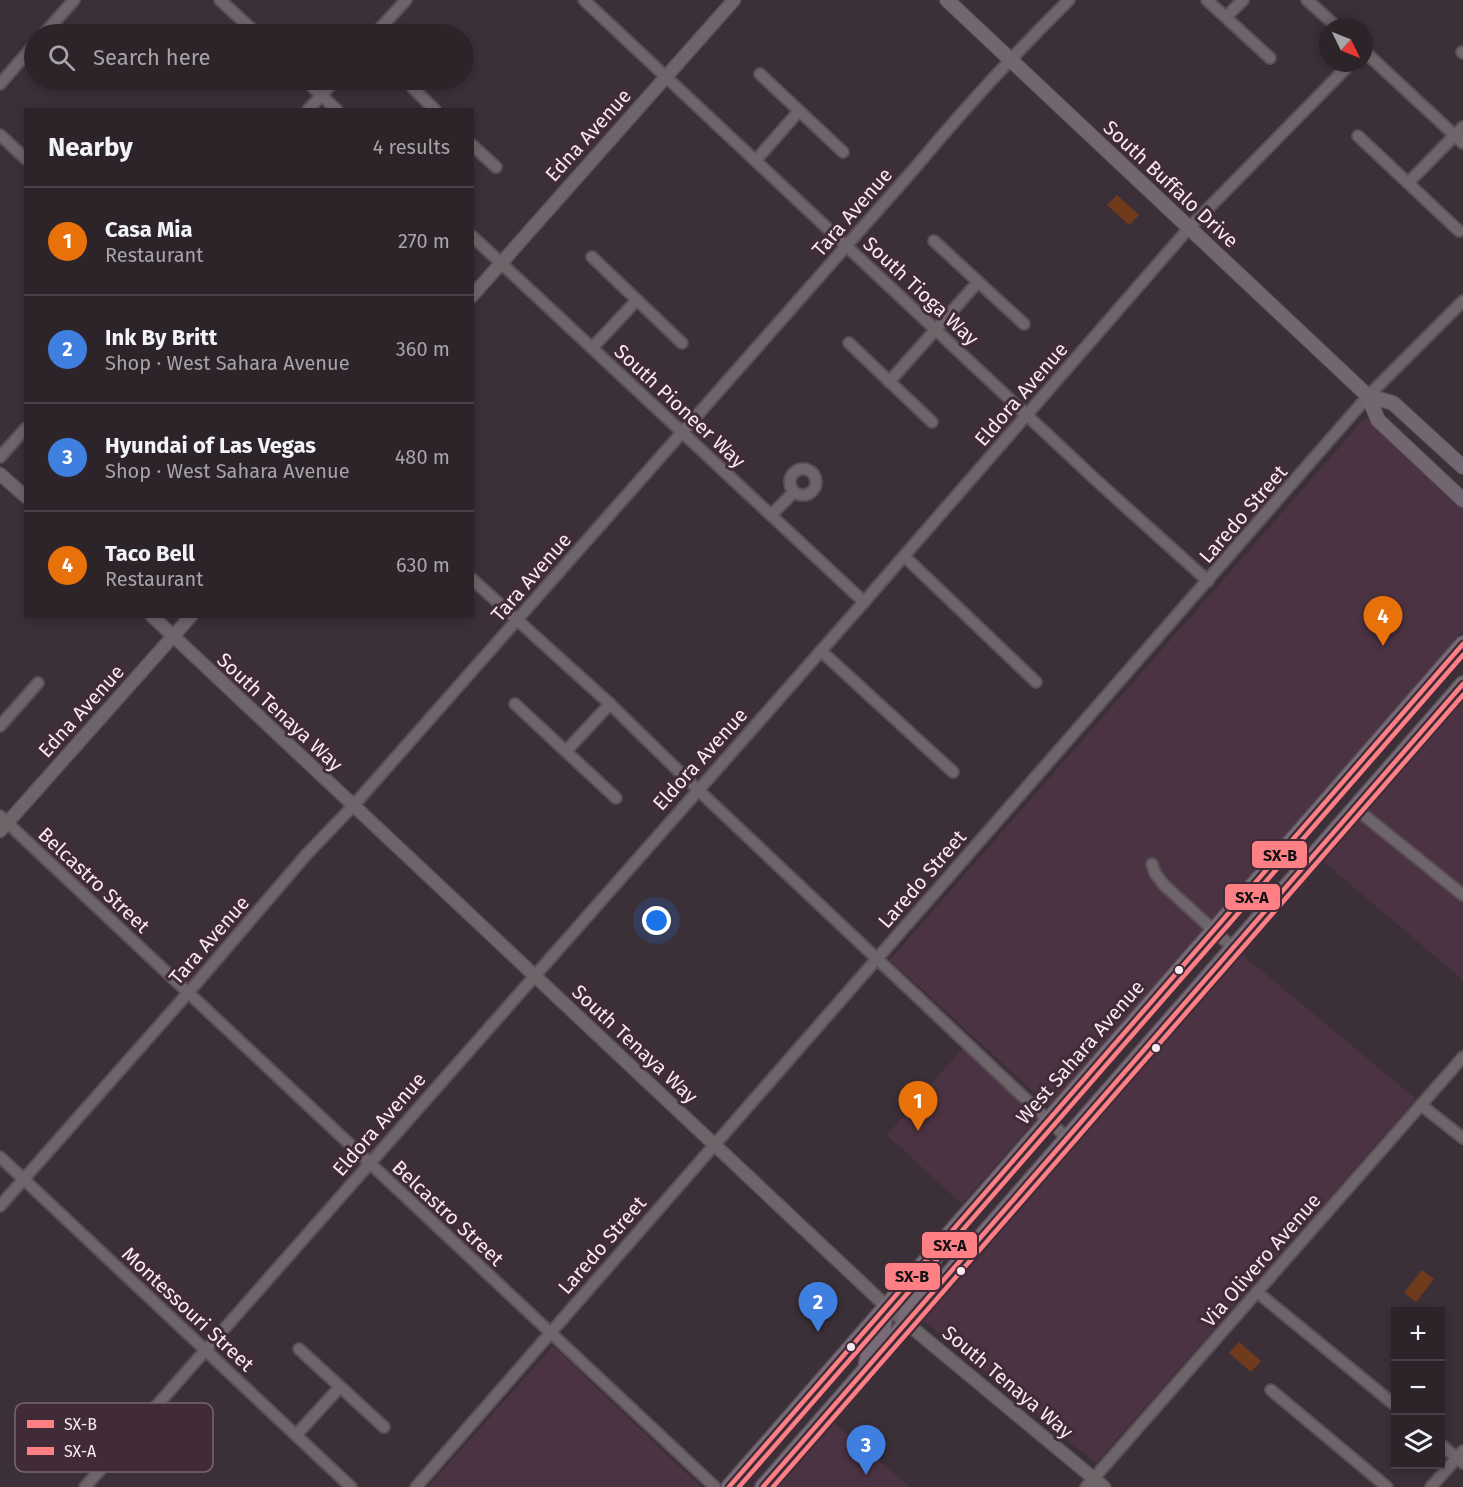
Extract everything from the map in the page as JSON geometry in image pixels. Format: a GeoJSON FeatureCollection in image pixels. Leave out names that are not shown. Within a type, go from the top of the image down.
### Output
{"type":"FeatureCollection","features":[{"type":"Feature","properties":{"kind":"main road","name":"South Buffalo Drive"},"geometry":{"type":"LineString","coordinates":[[948,0],[1368,396],[1378,420],[1463,500]]}},
{"type":"Feature","properties":{"kind":"main road","name":"South Buffalo Drive"},"geometry":{"type":"LineString","coordinates":[[1368,396],[1393,403],[1463,467]]}},
{"type":"Feature","properties":{"kind":"main road","name":"West Sahara Avenue"},"geometry":{"type":"LineString","coordinates":[[729,1487],[1463,644]]}},
{"type":"Feature","properties":{"kind":"main road"},"geometry":{"type":"LineString","coordinates":[[763,1487],[1463,684]]}},
{"type":"Feature","properties":{"kind":"main road"},"geometry":{"type":"LineString","coordinates":[[1375,744],[1398,758]]}},
{"type":"Feature","properties":{"kind":"main road"},"geometry":{"type":"LineString","coordinates":[[906,1323],[909,1299],[923,1282],[943,1241]]}},
{"type":"Feature","properties":{"kind":"main road"},"geometry":{"type":"LineString","coordinates":[[866,1368],[870,1345],[883,1329],[886,1306]]}},
{"type":"Feature","properties":{"kind":"street"},"geometry":{"type":"LineString","coordinates":[[53,24],[75,0]]}},
{"type":"Feature","properties":{"kind":"street"},"geometry":{"type":"LineString","coordinates":[[220,0],[246,24]]}},
{"type":"Feature","properties":{"kind":"street"},"geometry":{"type":"LineString","coordinates":[[384,24],[406,0]]}},
{"type":"Feature","properties":{"kind":"street","name":"South Tioga Way"},"geometry":{"type":"LineString","coordinates":[[584,0],[1027,415],[1208,581]]}},
{"type":"Feature","properties":{"kind":"street","name":"Edna Avenue"},"geometry":{"type":"LineString","coordinates":[[474,294],[734,0]]}},
{"type":"Feature","properties":{"kind":"street","name":"Tara Avenue"},"geometry":{"type":"LineString","coordinates":[[0,1206],[306,855],[353,806],[518,620],[1010,59],[1069,0]]}},
{"type":"Feature","properties":{"kind":"street"},"geometry":{"type":"LineString","coordinates":[[1208,0],[1270,58]]}},
{"type":"Feature","properties":{"kind":"street"},"geometry":{"type":"LineString","coordinates":[[1226,17],[1243,0]]}},
{"type":"Feature","properties":{"kind":"street"},"geometry":{"type":"LineString","coordinates":[[1307,0],[1327,18]]}},
{"type":"Feature","properties":{"kind":"street"},"geometry":{"type":"LineString","coordinates":[[0,84],[24,56]]}},
{"type":"Feature","properties":{"kind":"street"},"geometry":{"type":"LineString","coordinates":[[1373,59],[1460,135],[1408,183]]}},
{"type":"Feature","properties":{"kind":"street","name":"Eldora Avenue"},"geometry":{"type":"LineString","coordinates":[[159,1403],[864,602],[1189,228],[1342,72]]}},
{"type":"Feature","properties":{"kind":"street"},"geometry":{"type":"LineString","coordinates":[[759,74],[843,152]]}},
{"type":"Feature","properties":{"kind":"street"},"geometry":{"type":"LineString","coordinates":[[316,90],[335,108]]}},
{"type":"Feature","properties":{"kind":"street"},"geometry":{"type":"LineString","coordinates":[[310,108],[326,90]]}},
{"type":"Feature","properties":{"kind":"street"},"geometry":{"type":"LineString","coordinates":[[415,90],[433,108]]}},
{"type":"Feature","properties":{"kind":"street"},"geometry":{"type":"LineString","coordinates":[[756,160],[799,111]]}},
{"type":"Feature","properties":{"kind":"street"},"geometry":{"type":"LineString","coordinates":[[0,135],[24,157]]}},
{"type":"Feature","properties":{"kind":"street"},"geometry":{"type":"LineString","coordinates":[[1358,136],[1459,231]]}},
{"type":"Feature","properties":{"kind":"street"},"geometry":{"type":"LineString","coordinates":[[474,147],[496,167]]}},
{"type":"Feature","properties":{"kind":"street","name":"South Pioneer Way"},"geometry":{"type":"LineString","coordinates":[[474,238],[864,602]]}},
{"type":"Feature","properties":{"kind":"street"},"geometry":{"type":"LineString","coordinates":[[934,241],[1024,324]]}},
{"type":"Feature","properties":{"kind":"street"},"geometry":{"type":"LineString","coordinates":[[592,257],[682,343]]}},
{"type":"Feature","properties":{"kind":"street"},"geometry":{"type":"LineString","coordinates":[[890,382],[978,282]]}},
{"type":"Feature","properties":{"kind":"street"},"geometry":{"type":"LineString","coordinates":[[592,348],[637,300]]}},
{"type":"Feature","properties":{"kind":"street","name":"Laredo Street"},"geometry":{"type":"LineString","coordinates":[[416,1487],[1368,396],[1463,301]]}},
{"type":"Feature","properties":{"kind":"street"},"geometry":{"type":"LineString","coordinates":[[849,344],[932,422]]}},
{"type":"Feature","properties":{"kind":"street"},"geometry":{"type":"LineString","coordinates":[[0,457],[24,430]]}},
{"type":"Feature","properties":{"kind":"street"},"geometry":{"type":"LineString","coordinates":[[0,474],[24,495]]}},
{"type":"Feature","properties":{"kind":"street"},"geometry":{"type":"LineString","coordinates":[[771,515],[794,492]]}},
{"type":"Feature","properties":{"kind":"street"},"geometry":{"type":"LineString","coordinates":[[904,556],[1036,682]]}},
{"type":"Feature","properties":{"kind":"street"},"geometry":{"type":"LineString","coordinates":[[474,581],[610,704],[1067,1138]]}},
{"type":"Feature","properties":{"kind":"street","name":"South Tenaya Way"},"geometry":{"type":"LineString","coordinates":[[154,618],[886,1306],[1090,1483],[1104,1487]]}},
{"type":"Feature","properties":{"kind":"street","name":"Edna Avenue"},"geometry":{"type":"LineString","coordinates":[[2,824],[189,618]]}},
{"type":"Feature","properties":{"kind":"street"},"geometry":{"type":"LineString","coordinates":[[821,651],[953,772]]}},
{"type":"Feature","properties":{"kind":"street"},"geometry":{"type":"LineString","coordinates":[[0,726],[38,683]]}},
{"type":"Feature","properties":{"kind":"street"},"geometry":{"type":"LineString","coordinates":[[515,704],[616,798]]}},
{"type":"Feature","properties":{"kind":"street"},"geometry":{"type":"LineString","coordinates":[[566,751],[610,704]]}},
{"type":"Feature","properties":{"kind":"street"},"geometry":{"type":"LineString","coordinates":[[1355,808],[1463,895]]}},
{"type":"Feature","properties":{"kind":"street","name":"Belcastro Street"},"geometry":{"type":"LineString","coordinates":[[2,824],[188,993],[715,1487]]}},
{"type":"Feature","properties":{"kind":"street"},"geometry":{"type":"LineString","coordinates":[[1152,864],[1161,881],[1233,948]]}},
{"type":"Feature","properties":{"kind":"street","name":"Via Olivero Avenue"},"geometry":{"type":"LineString","coordinates":[[1090,1483],[1463,1057]]}},
{"type":"Feature","properties":{"kind":"street"},"geometry":{"type":"LineString","coordinates":[[1421,1105],[1463,1138]]}},
{"type":"Feature","properties":{"kind":"street","name":"Montessouri Street"},"geometry":{"type":"LineString","coordinates":[[0,1157],[351,1487]]}},
{"type":"Feature","properties":{"kind":"street"},"geometry":{"type":"LineString","coordinates":[[1257,1292],[1391,1403]]}},
{"type":"Feature","properties":{"kind":"street"},"geometry":{"type":"LineString","coordinates":[[299,1349],[384,1426]]}},
{"type":"Feature","properties":{"kind":"street"},"geometry":{"type":"LineString","coordinates":[[296,1435],[340,1387]]}},
{"type":"Feature","properties":{"kind":"street"},"geometry":{"type":"LineString","coordinates":[[1271,1390],[1387,1487]]}},
{"type":"Feature","properties":{"kind":"street"},"geometry":{"type":"LineString","coordinates":[[1431,1487],[1461,1457],[1445,1447]]}},
{"type":"Feature","properties":{"kind":"street","name":"Eldora Avenue"},"geometry":{"type":"LineString","coordinates":[[85,1487],[98,1472]]}},
{"type":"Feature","properties":{"kind":"shaded area"},"geometry":{"type":"Polygon","coordinates":[[[1117,195],[1139,215],[1129,225],[1107,205],[1117,195]]]}},
{"type":"Feature","properties":{"kind":"shaded area"},"geometry":{"type":"Polygon","coordinates":[[[1366,417],[1463,508],[1463,630],[1049,1106],[890,960],[1366,417]]]}},
{"type":"Feature","properties":{"kind":"shaded area"},"geometry":{"type":"Polygon","coordinates":[[[1463,697],[1463,980],[1322,860],[1463,697]]]}},
{"type":"Feature","properties":{"kind":"shaded area"},"geometry":{"type":"Polygon","coordinates":[[[1241,954],[1416,1099],[1096,1463],[923,1320],[1241,954]]]}},
{"type":"Feature","properties":{"kind":"shaded area"},"geometry":{"type":"Polygon","coordinates":[[[963,1048],[1036,1119],[962,1204],[887,1135],[963,1048]]]}},
{"type":"Feature","properties":{"kind":"shaded area"},"geometry":{"type":"Polygon","coordinates":[[[1422,1270],[1434,1279],[1416,1302],[1404,1293],[1422,1270]]]}},
{"type":"Feature","properties":{"kind":"shaded area"},"geometry":{"type":"Polygon","coordinates":[[[1239,1342],[1261,1361],[1251,1372],[1229,1353],[1239,1342]]]}},
{"type":"Feature","properties":{"kind":"shaded area"},"geometry":{"type":"Polygon","coordinates":[[[553,1346],[701,1487],[428,1487],[553,1346]]]}},
{"type":"Feature","properties":{"kind":"shaded area"},"geometry":{"type":"Polygon","coordinates":[[[834,1423],[910,1487],[776,1487],[834,1423]]]}},
{"type":"Feature","properties":{"kind":"transit line","name":"SX-B"},"geometry":{"type":"LineString","coordinates":[[729,1487],[1463,644]]}},
{"type":"Feature","properties":{"kind":"transit line","name":"SX-A"},"geometry":{"type":"LineString","coordinates":[[739,1487],[1463,655]]}},
{"type":"Feature","properties":{"kind":"transit line","name":"SX-B"},"geometry":{"type":"LineString","coordinates":[[763,1487],[1463,684]]}},
{"type":"Feature","properties":{"kind":"transit line","name":"SX-A"},"geometry":{"type":"LineString","coordinates":[[773,1487],[1463,695]]}},
{"type":"Feature","properties":{"kind":"place","name":"Taco Bell"},"geometry":{"type":"Point","coordinates":[1383,646]}},
{"type":"Feature","properties":{"kind":"place","name":"Casa Mia"},"geometry":{"type":"Point","coordinates":[918,1131]}},
{"type":"Feature","properties":{"kind":"place","name":"Ink By Britt"},"geometry":{"type":"Point","coordinates":[818,1332]}},
{"type":"Feature","properties":{"kind":"place","name":"Hyundai of Las Vegas"},"geometry":{"type":"Point","coordinates":[866,1475]}}]}
